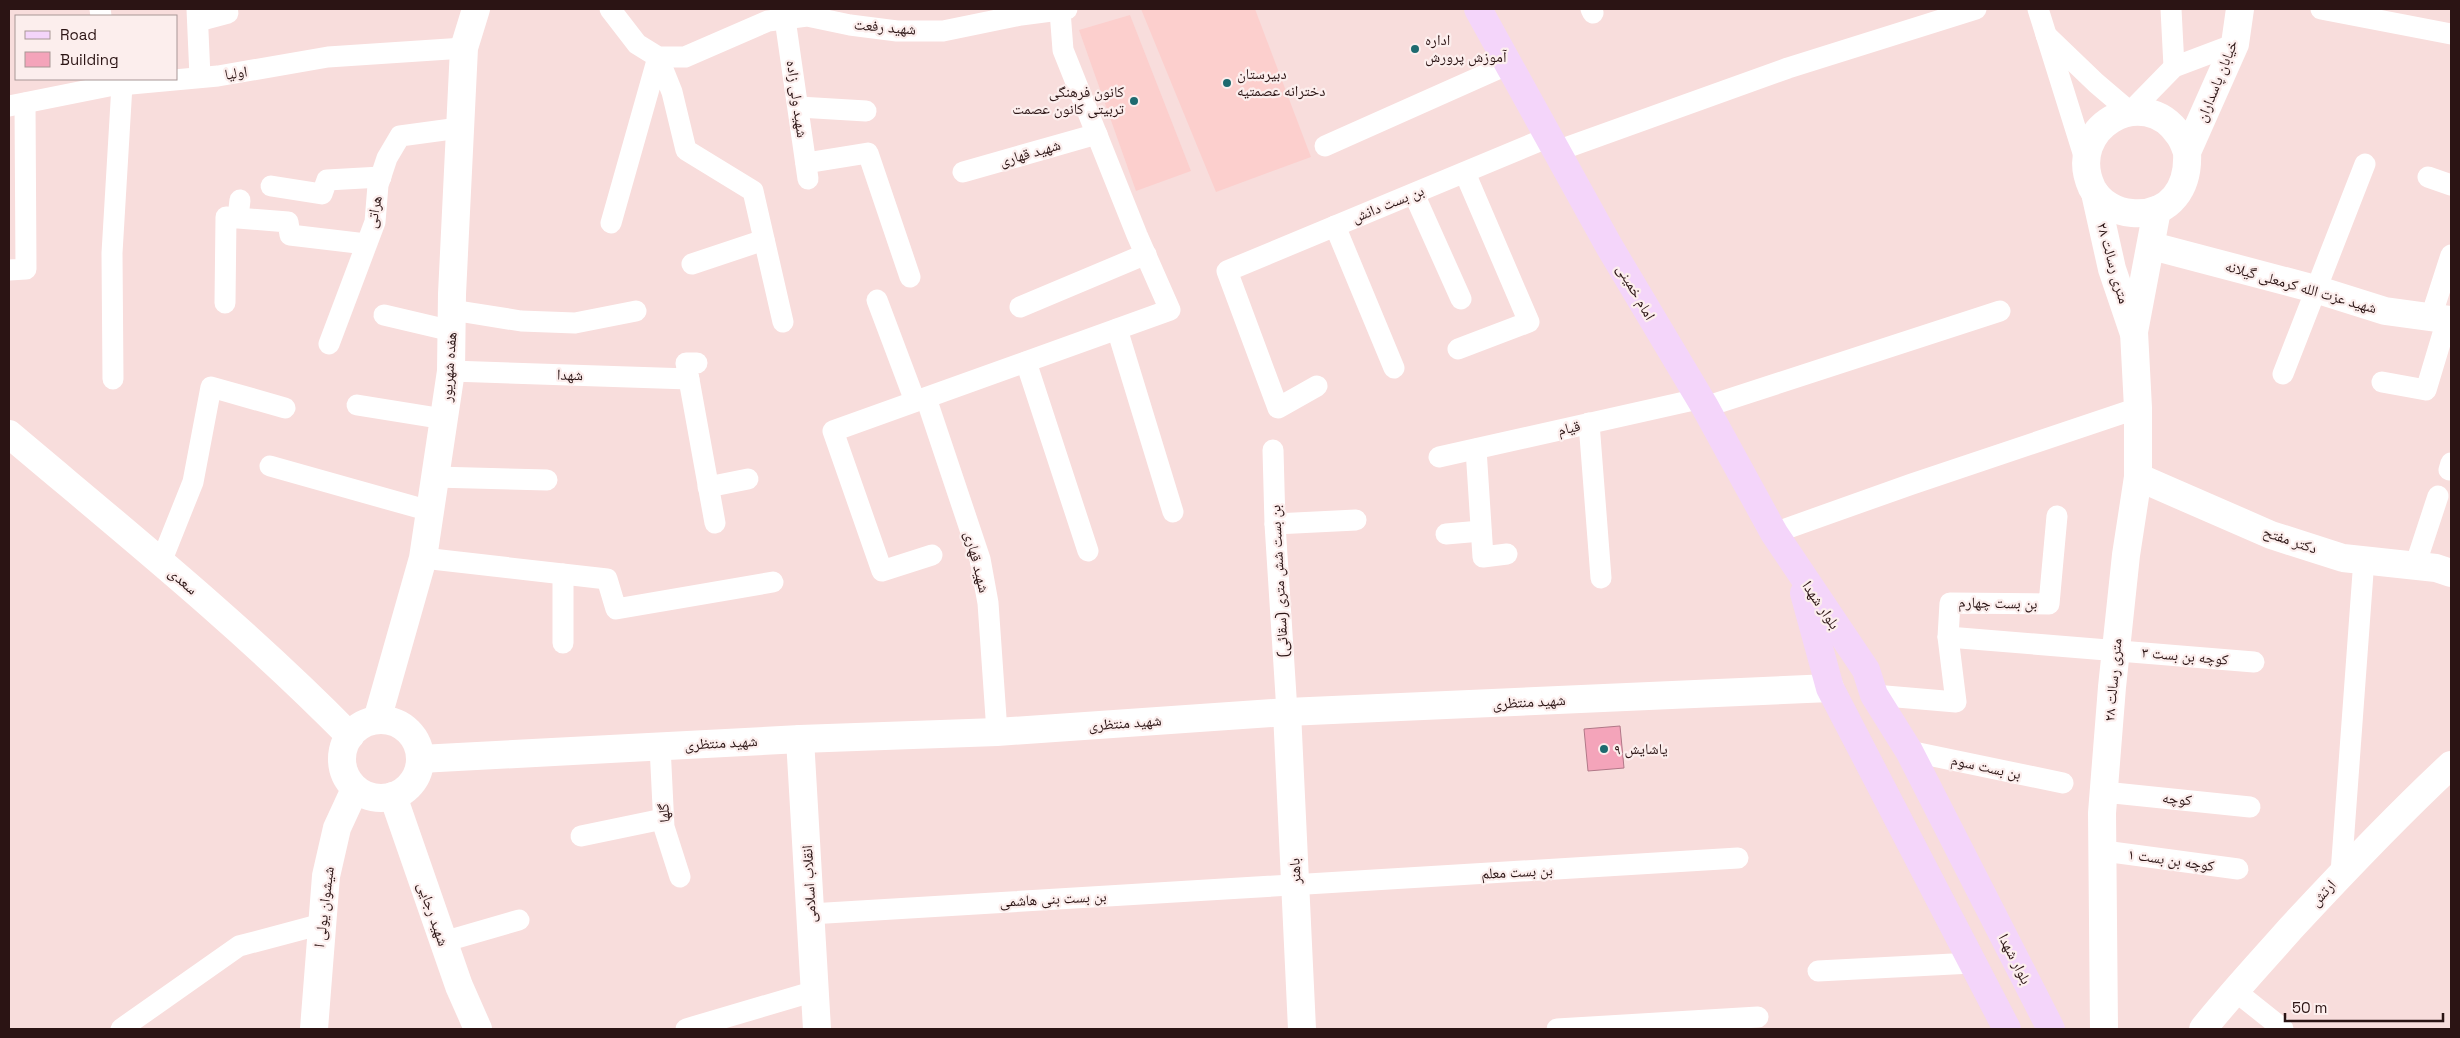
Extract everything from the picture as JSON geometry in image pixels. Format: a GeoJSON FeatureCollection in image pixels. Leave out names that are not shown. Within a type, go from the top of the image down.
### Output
{"type":"FeatureCollection","features":[{"type":"Feature","properties":{"kind":"main road","name":"امام خمینی"},"geometry":{"type":"LineString","coordinates":[[1478,9],[1774,533],[1799,572]]}},
{"type":"Feature","properties":{"kind":"main road","name":"بلوار شهدا"},"geometry":{"type":"LineString","coordinates":[[1799,572],[1830,688],[2007,1029]]}},
{"type":"Feature","properties":{"kind":"main road","name":"بلوار شهدا"},"geometry":{"type":"LineString","coordinates":[[1799,572],[1866,670],[1874,695],[1909,751],[2051,1029]]}},
{"type":"Feature","properties":{"kind":"street","name":"هفده شهریور"},"geometry":{"type":"LineString","coordinates":[[377,720],[423,558],[451,372],[459,128],[464,48],[476,9]]}},
{"type":"Feature","properties":{"kind":"street"},"geometry":{"type":"LineString","coordinates":[[610,9],[637,44],[658,57],[672,92],[686,150],[753,191],[783,322]]}},
{"type":"Feature","properties":{"kind":"street","name":"بن بست دانش"},"geometry":{"type":"LineString","coordinates":[[1317,386],[1278,408],[1227,271],[1465,173],[1976,9]]}},
{"type":"Feature","properties":{"kind":"street"},"geometry":{"type":"LineString","coordinates":[[2038,9],[2085,160],[2087,177],[2095,193],[2107,205],[2123,212],[2140,214],[2158,210],[2172,200],[2182,186],[2188,170],[2187,152],[2179,135],[2166,121],[2149,113],[2130,112],[2113,117],[2099,128],[2089,142],[2085,160]]}},
{"type":"Feature","properties":{"kind":"street"},"geometry":{"type":"LineString","coordinates":[[2171,9],[2174,67]]}},
{"type":"Feature","properties":{"kind":"street","name":"خیابان پاسداران"},"geometry":{"type":"LineString","coordinates":[[2187,152],[2235,44],[2240,9]]}},
{"type":"Feature","properties":{"kind":"street"},"geometry":{"type":"LineString","coordinates":[[2321,9],[2451,34]]}},
{"type":"Feature","properties":{"kind":"street"},"geometry":{"type":"LineString","coordinates":[[932,555],[882,571],[833,431],[1170,310],[1063,50],[1064,10]]}},
{"type":"Feature","properties":{"kind":"street","name":"شهید رفعت"},"geometry":{"type":"LineString","coordinates":[[658,57],[685,57],[772,16],[807,16],[850,25],[897,31],[944,31],[1021,15],[1064,10]]}},
{"type":"Feature","properties":{"kind":"street"},"geometry":{"type":"LineString","coordinates":[[200,78],[198,15],[228,13]]}},
{"type":"Feature","properties":{"kind":"street","name":"شهید ولی زاده"},"geometry":{"type":"LineString","coordinates":[[772,16],[799,108],[807,171],[868,153],[910,277]]}},
{"type":"Feature","properties":{"kind":"street"},"geometry":{"type":"LineString","coordinates":[[2046,35],[2096,83],[2130,112]]}},
{"type":"Feature","properties":{"kind":"street"},"geometry":{"type":"LineString","coordinates":[[2130,112],[2174,67],[2235,44]]}},
{"type":"Feature","properties":{"kind":"street","name":"اولیا"},"geometry":{"type":"LineString","coordinates":[[178,79],[200,78],[328,57],[464,48]]}},
{"type":"Feature","properties":{"kind":"street"},"geometry":{"type":"LineString","coordinates":[[610,223],[658,57]]}},
{"type":"Feature","properties":{"kind":"street"},"geometry":{"type":"LineString","coordinates":[[1324,146],[1509,64]]}},
{"type":"Feature","properties":{"kind":"street","name":"اولیا"},"geometry":{"type":"LineString","coordinates":[[17,104],[113,83],[165,80]]}},
{"type":"Feature","properties":{"kind":"street"},"geometry":{"type":"LineString","coordinates":[[113,83],[113,379]]}},
{"type":"Feature","properties":{"kind":"street"},"geometry":{"type":"LineString","coordinates":[[9,270],[26,269],[17,104]]}},
{"type":"Feature","properties":{"kind":"street"},"geometry":{"type":"LineString","coordinates":[[799,108],[866,111]]}},
{"type":"Feature","properties":{"kind":"street","name":"هراتی"},"geometry":{"type":"LineString","coordinates":[[329,344],[375,222],[381,176],[387,158],[400,136],[459,128]]}},
{"type":"Feature","properties":{"kind":"street","name":"شهید قهاری"},"geometry":{"type":"LineString","coordinates":[[963,172],[1097,134]]}},
{"type":"Feature","properties":{"kind":"street"},"geometry":{"type":"LineString","coordinates":[[2283,374],[2364,164]]}},
{"type":"Feature","properties":{"kind":"street"},"geometry":{"type":"LineString","coordinates":[[1458,350],[1528,322],[1465,173]]}},
{"type":"Feature","properties":{"kind":"street"},"geometry":{"type":"LineString","coordinates":[[271,186],[322,194],[327,180],[381,176]]}},
{"type":"Feature","properties":{"kind":"street"},"geometry":{"type":"LineString","coordinates":[[2428,176],[2451,185]]}},
{"type":"Feature","properties":{"kind":"street","name":"۲۸ متری رسالت"},"geometry":{"type":"LineString","coordinates":[[2095,193],[2112,269],[2134,332]]}},
{"type":"Feature","properties":{"kind":"street"},"geometry":{"type":"LineString","coordinates":[[1414,194],[1461,299]]}},
{"type":"Feature","properties":{"kind":"street"},"geometry":{"type":"LineString","coordinates":[[225,304],[226,217],[239,208],[288,222],[290,235],[366,244]]}},
{"type":"Feature","properties":{"kind":"street","name":"۲۸ متری رسالت"},"geometry":{"type":"LineString","coordinates":[[2104,1029],[2103,802],[2116,650],[2138,477],[2138,408],[2134,332],[2158,210]]}},
{"type":"Feature","properties":{"kind":"street"},"geometry":{"type":"LineString","coordinates":[[1335,226],[1394,368]]}},
{"type":"Feature","properties":{"kind":"street"},"geometry":{"type":"LineString","coordinates":[[692,264],[764,240]]}},
{"type":"Feature","properties":{"kind":"street","name":"شهید عزت الله کرمعلی گیلانه"},"geometry":{"type":"LineString","coordinates":[[2152,246],[2315,289],[2385,311],[2443,319]]}},
{"type":"Feature","properties":{"kind":"street"},"geometry":{"type":"LineString","coordinates":[[1020,307],[1146,254]]}},
{"type":"Feature","properties":{"kind":"street"},"geometry":{"type":"LineString","coordinates":[[2382,382],[2426,390],[2443,319],[2451,255]]}},
{"type":"Feature","properties":{"kind":"street","name":"شهید قهاری"},"geometry":{"type":"LineString","coordinates":[[876,300],[921,400],[980,559],[988,603],[997,732]]}},
{"type":"Feature","properties":{"kind":"street","name":"قیام"},"geometry":{"type":"LineString","coordinates":[[1439,457],[1589,423],[1702,403],[2000,311]]}},
{"type":"Feature","properties":{"kind":"street"},"geometry":{"type":"LineString","coordinates":[[384,315],[452,321],[521,320],[575,323],[636,312]]}},
{"type":"Feature","properties":{"kind":"street"},"geometry":{"type":"LineString","coordinates":[[1118,329],[1173,512]]}},
{"type":"Feature","properties":{"kind":"street"},"geometry":{"type":"LineString","coordinates":[[1026,362],[1088,551]]}},
{"type":"Feature","properties":{"kind":"street","name":"شهدا"},"geometry":{"type":"LineString","coordinates":[[451,372],[693,371],[708,486]]}},
{"type":"Feature","properties":{"kind":"street"},"geometry":{"type":"LineString","coordinates":[[161,562],[193,482],[211,387],[284,408]]}},
{"type":"Feature","properties":{"kind":"street"},"geometry":{"type":"LineString","coordinates":[[357,405],[444,419]]}},
{"type":"Feature","properties":{"kind":"street"},"geometry":{"type":"LineString","coordinates":[[1774,533],[2138,408]]}},
{"type":"Feature","properties":{"kind":"street"},"geometry":{"type":"LineString","coordinates":[[1589,423],[1601,578]]}},
{"type":"Feature","properties":{"kind":"street","name":"سعدی"},"geometry":{"type":"LineString","coordinates":[[9,434],[290,674],[350,736]]}},
{"type":"Feature","properties":{"kind":"street"},"geometry":{"type":"LineString","coordinates":[[1476,448],[1483,557],[1507,554]]}},
{"type":"Feature","properties":{"kind":"street","name":"بن بست شش متری (سقائی)"},"geometry":{"type":"LineString","coordinates":[[1273,450],[1275,524],[1287,712]]}},
{"type":"Feature","properties":{"kind":"street"},"geometry":{"type":"LineString","coordinates":[[270,466],[430,511]]}},
{"type":"Feature","properties":{"kind":"street","name":"دکتر مفتح"},"geometry":{"type":"LineString","coordinates":[[2138,477],[2271,535],[2343,558],[2415,566],[2451,573]]}},
{"type":"Feature","properties":{"kind":"street"},"geometry":{"type":"LineString","coordinates":[[436,478],[547,480]]}},
{"type":"Feature","properties":{"kind":"street"},"geometry":{"type":"LineString","coordinates":[[715,523],[708,486],[748,478]]}},
{"type":"Feature","properties":{"kind":"street"},"geometry":{"type":"LineString","coordinates":[[2415,566],[2438,496]]}},
{"type":"Feature","properties":{"kind":"street","name":"بن بست چهارم"},"geometry":{"type":"LineString","coordinates":[[1874,695],[1956,702],[1948,637],[1950,603],[2049,604],[2057,516]]}},
{"type":"Feature","properties":{"kind":"street"},"geometry":{"type":"LineString","coordinates":[[1275,524],[1356,520]]}},
{"type":"Feature","properties":{"kind":"street"},"geometry":{"type":"LineString","coordinates":[[1446,534],[1481,531]]}},
{"type":"Feature","properties":{"kind":"street"},"geometry":{"type":"LineString","coordinates":[[423,558],[607,579],[616,609],[773,582]]}},
{"type":"Feature","properties":{"kind":"street"},"geometry":{"type":"LineString","coordinates":[[2341,873],[2364,559]]}},
{"type":"Feature","properties":{"kind":"street"},"geometry":{"type":"LineString","coordinates":[[563,574],[563,644]]}},
{"type":"Feature","properties":{"kind":"street","name":"کوچه بن بست ۳"},"geometry":{"type":"LineString","coordinates":[[1948,637],[2254,662]]}},
{"type":"Feature","properties":{"kind":"street","name":"شهید منتظری"},"geometry":{"type":"LineString","coordinates":[[420,759],[800,739],[997,732],[1287,712],[1830,688]]}},
{"type":"Feature","properties":{"kind":"street","name":"باهنر"},"geometry":{"type":"LineString","coordinates":[[1287,712],[1302,1029]]}},
{"type":"Feature","properties":{"kind":"street"},"geometry":{"type":"LineString","coordinates":[[377,720],[395,723],[407,730],[417,743],[420,759],[417,775],[407,788],[393,796],[377,798],[355,788],[343,767],[343,751],[350,736],[362,725],[377,720]]}},
{"type":"Feature","properties":{"kind":"street","name":"انقلاب اسلامی"},"geometry":{"type":"LineString","coordinates":[[800,739],[817,1029]]}},
{"type":"Feature","properties":{"kind":"street","name":"گلها"},"geometry":{"type":"LineString","coordinates":[[660,746],[664,827],[680,878]]}},
{"type":"Feature","properties":{"kind":"street","name":"بن بست سوم"},"geometry":{"type":"LineString","coordinates":[[1909,751],[2063,783]]}},
{"type":"Feature","properties":{"kind":"street","name":"ارتش"},"geometry":{"type":"LineString","coordinates":[[2203,1029],[2234,990],[2341,873],[2389,823],[2451,765]]}},
{"type":"Feature","properties":{"kind":"street","name":"شیشوان یولی ا"},"geometry":{"type":"LineString","coordinates":[[314,1029],[326,876],[337,828],[355,788]]}},
{"type":"Feature","properties":{"kind":"street","name":"شهید رجایی"},"geometry":{"type":"LineString","coordinates":[[393,796],[458,986],[478,1029]]}},
{"type":"Feature","properties":{"kind":"street","name":"کوچه"},"geometry":{"type":"LineString","coordinates":[[2103,802],[2250,807]]}},
{"type":"Feature","properties":{"kind":"street"},"geometry":{"type":"LineString","coordinates":[[581,836],[663,818]]}},
{"type":"Feature","properties":{"kind":"street","name":"کوچه بن بست ۱"},"geometry":{"type":"LineString","coordinates":[[2104,851],[2238,869]]}},
{"type":"Feature","properties":{"kind":"street","name":"بن بست معلم"},"geometry":{"type":"LineString","coordinates":[[1295,885],[1738,858]]}},
{"type":"Feature","properties":{"kind":"street","name":"بن بست بنی هاشمی"},"geometry":{"type":"LineString","coordinates":[[810,914],[1295,885]]}},
{"type":"Feature","properties":{"kind":"street"},"geometry":{"type":"LineString","coordinates":[[443,942],[519,920]]}},
{"type":"Feature","properties":{"kind":"street"},"geometry":{"type":"LineString","coordinates":[[121,1029],[239,946],[322,924]]}},
{"type":"Feature","properties":{"kind":"street"},"geometry":{"type":"LineString","coordinates":[[1818,971],[1972,963]]}},
{"type":"Feature","properties":{"kind":"street"},"geometry":{"type":"LineString","coordinates":[[2234,990],[2282,1029]]}},
{"type":"Feature","properties":{"kind":"street"},"geometry":{"type":"LineString","coordinates":[[686,1029],[815,992]]}},
{"type":"Feature","properties":{"kind":"street"},"geometry":{"type":"LineString","coordinates":[[1557,1029],[1758,1017]]}},
{"type":"Feature","properties":{"kind":"shaded area","name":"دبیرستان دخترانه عصمتیه"},"geometry":{"type":"Polygon","coordinates":[[[1141,9],[1255,9],[1311,157],[1216,192],[1141,9]]]}},
{"type":"Feature","properties":{"kind":"shaded area","name":"کانون فرهنگی تربیتی کانون عصمت"},"geometry":{"type":"Polygon","coordinates":[[[1130,15],[1191,171],[1136,191],[1079,30],[1130,15]]]}},
{"type":"Feature","properties":{"kind":"building","name":"یاشایش ۹"},"geometry":{"type":"Polygon","coordinates":[[[1620,726],[1624,768],[1588,771],[1584,729],[1620,726]]]}},
{"type":"Feature","properties":{"kind":"place","name":"اداره آموزش پرورش"},"geometry":{"type":"Point","coordinates":[1415,49]}},
{"type":"Feature","properties":{"kind":"place","name":"دبیرستان دخترانه عصمتیه"},"geometry":{"type":"Point","coordinates":[1227,83]}},
{"type":"Feature","properties":{"kind":"place","name":"کانون فرهنگی تربیتی کانون عصمت"},"geometry":{"type":"Point","coordinates":[1134,101]}},
{"type":"Feature","properties":{"kind":"place","name":"یاشایش ۹"},"geometry":{"type":"Point","coordinates":[1604,749]}}]}
